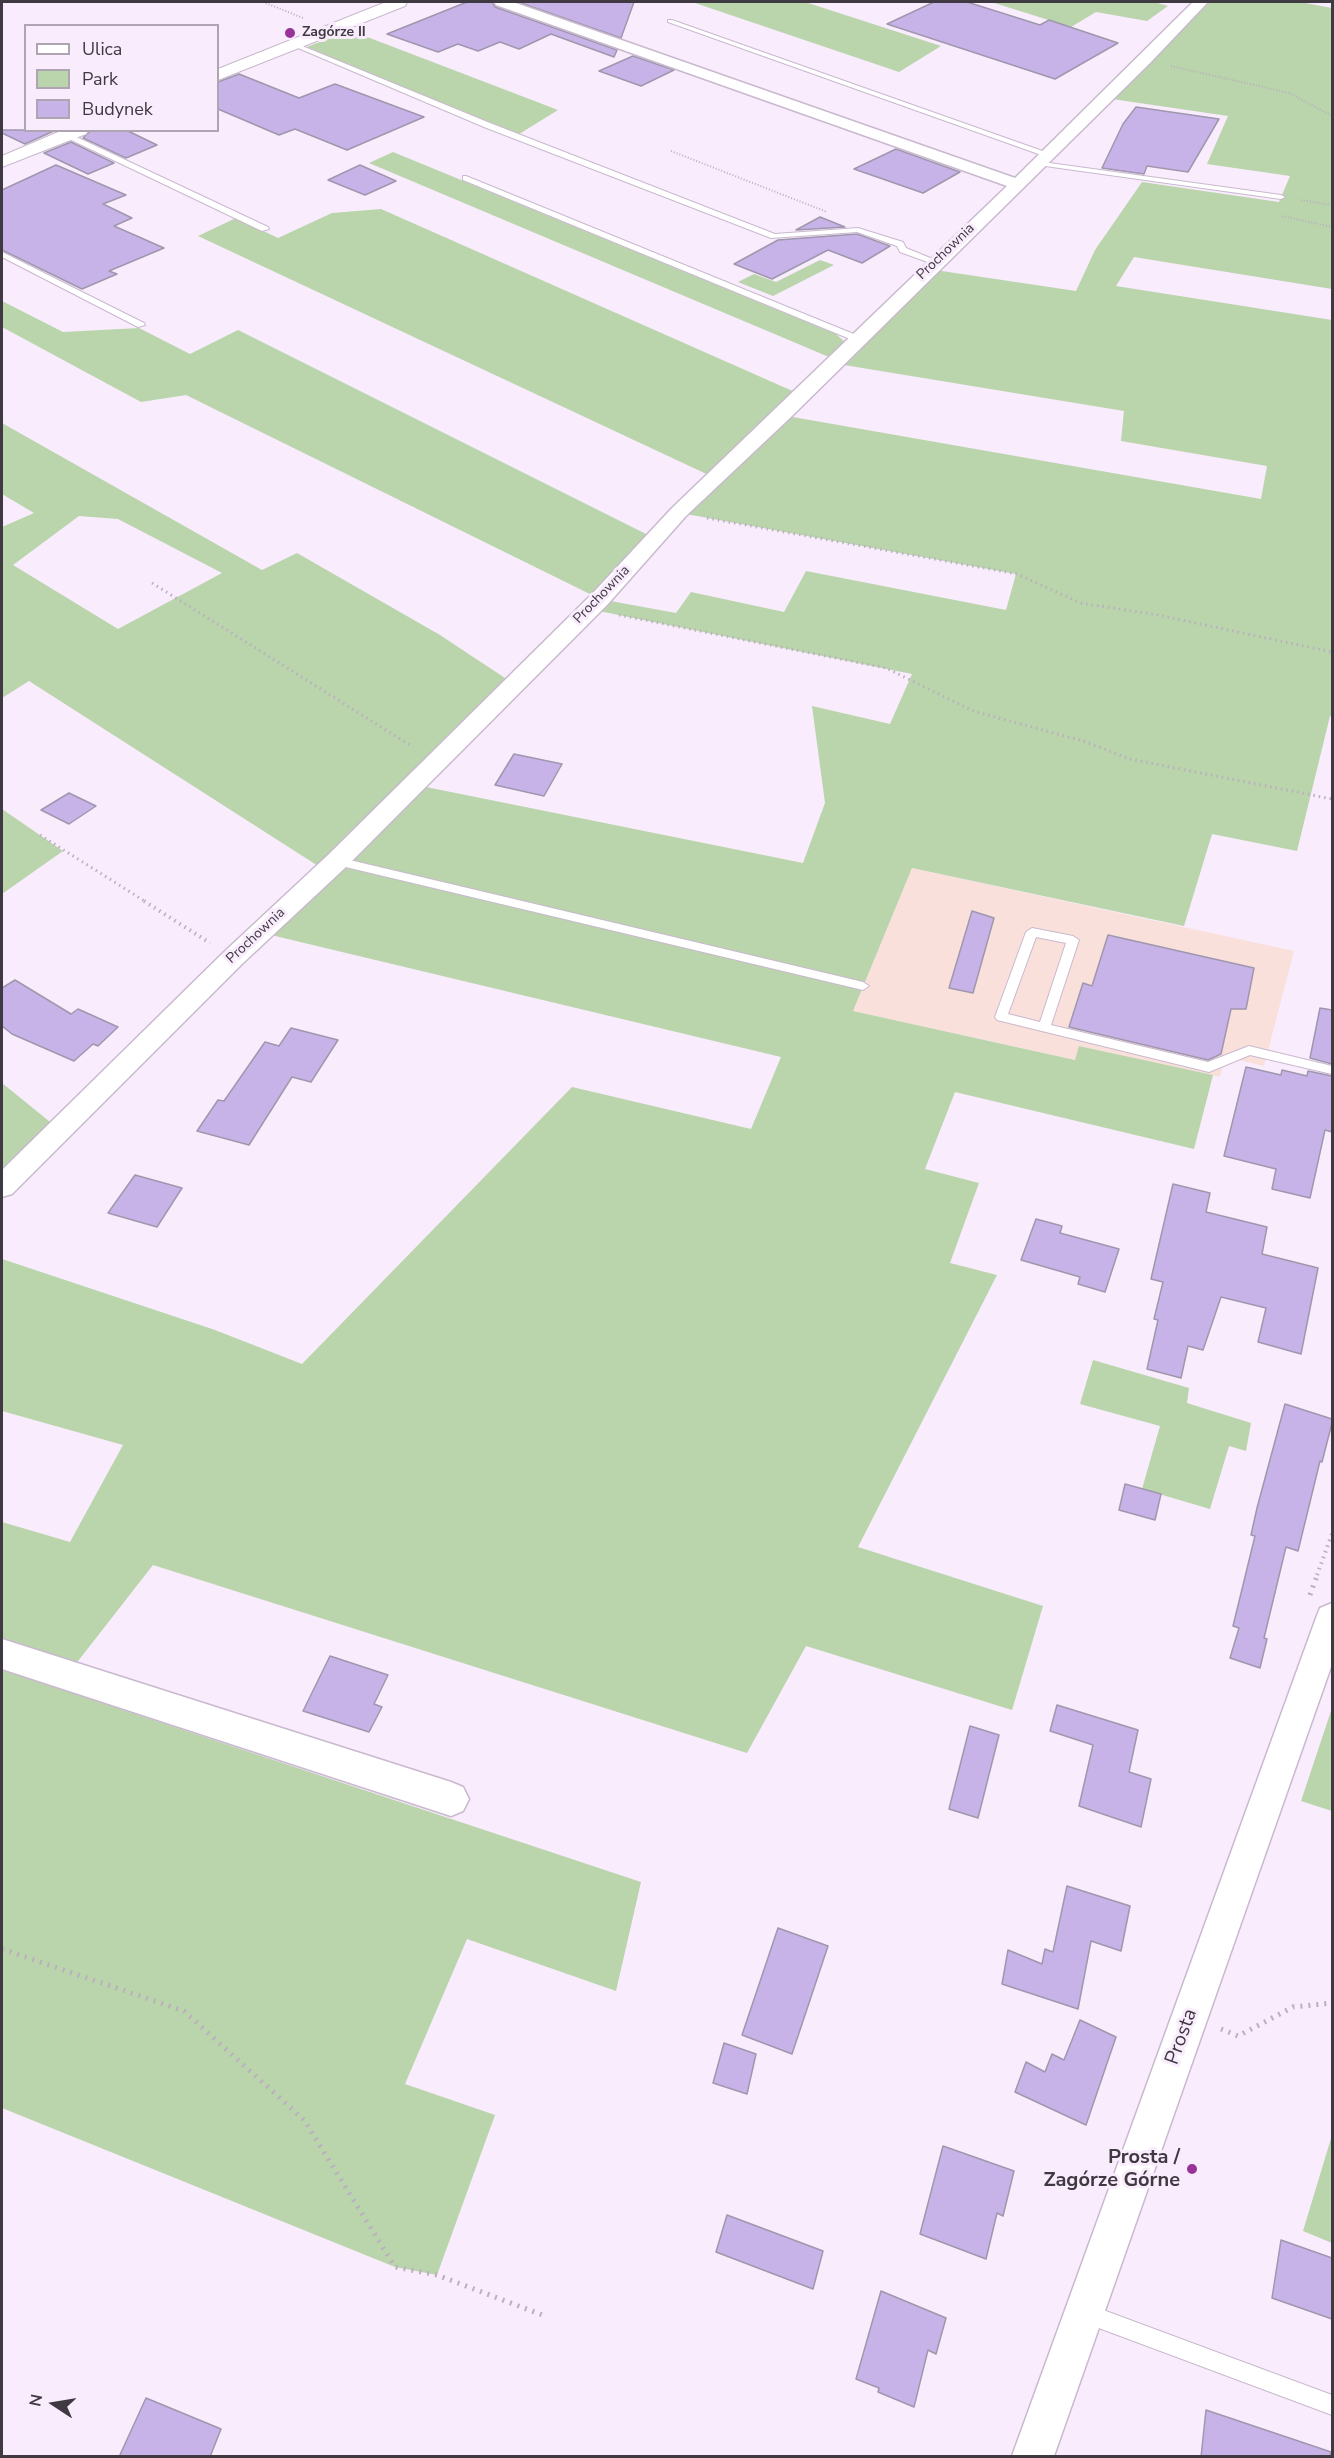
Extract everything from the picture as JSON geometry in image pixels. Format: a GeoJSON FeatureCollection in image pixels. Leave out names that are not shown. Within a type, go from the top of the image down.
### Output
{"type":"FeatureCollection","features":[{"type":"Feature","properties":{"kind":"street"},"geometry":{"type":"LineString","coordinates":[[501,2],[1016,184]]}},
{"type":"Feature","properties":{"kind":"street","name":"Prochownia"},"geometry":{"type":"LineString","coordinates":[[2,1187],[233,958],[337,861],[437,762],[590,608],[679,512],[785,412],[1201,2]]}},
{"type":"Feature","properties":{"kind":"street"},"geometry":{"type":"LineString","coordinates":[[219,75],[389,3]]}},
{"type":"Feature","properties":{"kind":"street"},"geometry":{"type":"LineString","coordinates":[[2,162],[74,133]]}},
{"type":"Feature","properties":{"kind":"street","name":"Prosta"},"geometry":{"type":"LineString","coordinates":[[1033,2457],[1332,1618]]}},
{"type":"Feature","properties":{"kind":"street"},"geometry":{"type":"LineString","coordinates":[[2,1654],[451,1799]]}},
{"type":"Feature","properties":{"kind":"lane"},"geometry":{"type":"LineString","coordinates":[[670,21],[1042,159],[1281,197]]}},
{"type":"Feature","properties":{"kind":"lane"},"geometry":{"type":"LineString","coordinates":[[293,44],[487,125],[774,236],[858,230],[900,244],[903,250],[936,262]]}},
{"type":"Feature","properties":{"kind":"lane"},"geometry":{"type":"LineString","coordinates":[[74,133],[265,229]]}},
{"type":"Feature","properties":{"kind":"lane"},"geometry":{"type":"LineString","coordinates":[[466,178],[858,339]]}},
{"type":"Feature","properties":{"kind":"lane"},"geometry":{"type":"LineString","coordinates":[[2,254],[141,325]]}},
{"type":"Feature","properties":{"kind":"lane"},"geometry":{"type":"LineString","coordinates":[[337,861],[863,986]]}},
{"type":"Feature","properties":{"kind":"lane"},"geometry":{"type":"LineString","coordinates":[[1044,1027],[1073,940],[1032,932],[1001,1017],[1209,1067],[1249,1050],[1332,1070]]}},
{"type":"Feature","properties":{"kind":"lane"},"geometry":{"type":"LineString","coordinates":[[1084,2313],[1332,2405]]}},
{"type":"Feature","properties":{"kind":"path"},"geometry":{"type":"LineString","coordinates":[[263,2],[311,21]]}},
{"type":"Feature","properties":{"kind":"path"},"geometry":{"type":"LineString","coordinates":[[1146,58],[1203,74],[1289,93],[1332,116]]}},
{"type":"Feature","properties":{"kind":"path"},"geometry":{"type":"LineString","coordinates":[[671,151],[843,218],[858,230]]}},
{"type":"Feature","properties":{"kind":"path"},"geometry":{"type":"LineString","coordinates":[[1281,197],[1332,205]]}},
{"type":"Feature","properties":{"kind":"path"},"geometry":{"type":"LineString","coordinates":[[679,512],[1017,574],[1082,603],[1158,615],[1332,652]]}},
{"type":"Feature","properties":{"kind":"path"},"geometry":{"type":"LineString","coordinates":[[152,583],[437,762]]}},
{"type":"Feature","properties":{"kind":"path"},"geometry":{"type":"LineString","coordinates":[[590,608],[886,668],[973,711],[1083,741],[1131,759],[1332,799]]}},
{"type":"Feature","properties":{"kind":"path"},"geometry":{"type":"LineString","coordinates":[[40,835],[233,958]]}},
{"type":"Feature","properties":{"kind":"path"},"geometry":{"type":"LineString","coordinates":[[2,1949],[184,2011],[304,2120],[395,2267],[436,2275],[545,2316]]}},
{"type":"Feature","properties":{"kind":"path"},"geometry":{"type":"LineString","coordinates":[[1191,2014],[1238,2036],[1293,2007],[1332,2003]]}},
{"type":"Feature","properties":{"kind":"shaded area"},"geometry":{"type":"Polygon","coordinates":[[[912,868],[1294,951],[1264,1066],[1225,1057],[1220,1077],[1080,1046],[1076,1060],[853,1011],[912,868]]]}},
{"type":"Feature","properties":{"kind":"green space"},"geometry":{"type":"Polygon","coordinates":[[[692,2],[805,2],[941,46],[899,72],[692,2]]]}},
{"type":"Feature","properties":{"kind":"green space"},"geometry":{"type":"Polygon","coordinates":[[[991,2],[1154,2],[1168,6],[1147,21],[1096,12],[1071,27],[991,2]]]}},
{"type":"Feature","properties":{"kind":"green space"},"geometry":{"type":"Polygon","coordinates":[[[1210,2],[1300,2],[1332,8],[1332,289],[1134,257],[1116,286],[1332,320],[1332,716],[1330,716],[1297,851],[1212,834],[1184,926],[912,868],[853,1011],[1075,1060],[1079,1046],[1213,1075],[1194,1149],[955,1092],[925,1169],[979,1183],[950,1263],[997,1275],[858,1547],[1043,1606],[1012,1710],[806,1646],[747,1753],[153,1565],[57,1688],[641,1882],[616,1991],[467,1939],[405,2084],[495,2115],[437,2275],[395,2267],[2,2108],[2,1522],[70,1542],[123,1445],[2,1411],[2,1259],[215,1330],[302,1364],[572,1087],[751,1129],[781,1057],[271,935],[426,787],[803,863],[825,803],[812,706],[890,724],[912,674],[594,610],[605,600],[676,613],[691,592],[784,612],[806,571],[1006,610],[1016,574],[686,514],[787,416],[1261,499],[1267,466],[1121,441],[1124,411],[838,364],[935,270],[1076,291],[1095,250],[1142,182],[1279,202],[1290,176],[1207,164],[1228,116],[1112,99],[1210,2]]]}},
{"type":"Feature","properties":{"kind":"green space"},"geometry":{"type":"Polygon","coordinates":[[[349,30],[558,110],[516,136],[307,47],[349,30]]]}},
{"type":"Feature","properties":{"kind":"green space"},"geometry":{"type":"Polygon","coordinates":[[[393,152],[836,334],[845,342],[829,357],[369,163],[393,152]]]}},
{"type":"Feature","properties":{"kind":"green space"},"geometry":{"type":"Polygon","coordinates":[[[381,209],[797,393],[715,478],[198,236],[236,218],[278,238],[332,213],[381,209]]]}},
{"type":"Feature","properties":{"kind":"green space"},"geometry":{"type":"Polygon","coordinates":[[[820,260],[834,265],[773,296],[738,282],[754,274],[776,282],[820,260]]]}},
{"type":"Feature","properties":{"kind":"green space"},"geometry":{"type":"Polygon","coordinates":[[[2,301],[63,332],[139,328],[190,354],[238,330],[654,538],[600,599],[186,395],[141,402],[2,327],[2,301]]]}},
{"type":"Feature","properties":{"kind":"green space"},"geometry":{"type":"Polygon","coordinates":[[[2,423],[262,570],[297,553],[440,635],[514,684],[326,871],[29,681],[2,698],[2,527],[34,513],[2,494],[2,423]],[[79,516],[13,565],[118,629],[222,573],[118,519],[79,516]]]}},
{"type":"Feature","properties":{"kind":"green space"},"geometry":{"type":"Polygon","coordinates":[[[2,809],[63,851],[2,894],[2,809]]]}},
{"type":"Feature","properties":{"kind":"green space"},"geometry":{"type":"Polygon","coordinates":[[[2,1083],[60,1130],[2,1187],[2,1083]]]}},
{"type":"Feature","properties":{"kind":"green space"},"geometry":{"type":"Polygon","coordinates":[[[1093,1360],[1189,1388],[1187,1403],[1251,1423],[1246,1451],[1229,1446],[1210,1509],[1142,1489],[1160,1426],[1080,1404],[1093,1360]]]}},
{"type":"Feature","properties":{"kind":"green space"},"geometry":{"type":"Polygon","coordinates":[[[1332,1711],[1332,1811],[1301,1801],[1332,1711]]]}},
{"type":"Feature","properties":{"kind":"green space"},"geometry":{"type":"Polygon","coordinates":[[[1332,2135],[1332,2243],[1303,2231],[1332,2135]]]}},
{"type":"Feature","properties":{"kind":"building"},"geometry":{"type":"Polygon","coordinates":[[[467,2],[492,2],[495,7],[617,50],[614,57],[551,34],[519,49],[500,42],[478,51],[458,44],[438,52],[387,34],[467,2]]]}},
{"type":"Feature","properties":{"kind":"building"},"geometry":{"type":"Polygon","coordinates":[[[518,2],[634,2],[621,38],[518,2]]]}},
{"type":"Feature","properties":{"kind":"building"},"geometry":{"type":"Polygon","coordinates":[[[934,2],[967,2],[1040,25],[1049,20],[1118,43],[1055,79],[887,24],[934,2]]]}},
{"type":"Feature","properties":{"kind":"building"},"geometry":{"type":"Polygon","coordinates":[[[633,56],[674,70],[641,86],[599,71],[633,56]]]}},
{"type":"Feature","properties":{"kind":"building"},"geometry":{"type":"Polygon","coordinates":[[[239,74],[299,98],[335,84],[424,117],[347,150],[295,129],[279,135],[219,109],[219,82],[239,74]]]}},
{"type":"Feature","properties":{"kind":"building"},"geometry":{"type":"Polygon","coordinates":[[[1136,107],[1219,119],[1188,172],[1147,166],[1144,174],[1102,168],[1123,124],[1136,107]]]}},
{"type":"Feature","properties":{"kind":"building"},"geometry":{"type":"Polygon","coordinates":[[[2,130],[52,132],[25,144],[2,133],[2,130]]]}},
{"type":"Feature","properties":{"kind":"building"},"geometry":{"type":"Polygon","coordinates":[[[89,132],[130,132],[157,145],[126,158],[83,138],[89,132]]]}},
{"type":"Feature","properties":{"kind":"building"},"geometry":{"type":"Polygon","coordinates":[[[71,142],[114,163],[88,174],[44,153],[71,142]]]}},
{"type":"Feature","properties":{"kind":"building"},"geometry":{"type":"Polygon","coordinates":[[[896,149],[960,172],[923,193],[854,169],[896,149]]]}},
{"type":"Feature","properties":{"kind":"building"},"geometry":{"type":"Polygon","coordinates":[[[56,165],[126,195],[103,204],[132,218],[114,226],[164,248],[109,271],[117,274],[82,289],[2,250],[2,190],[56,165]]]}},
{"type":"Feature","properties":{"kind":"building"},"geometry":{"type":"Polygon","coordinates":[[[360,165],[396,181],[365,195],[328,180],[360,165]]]}},
{"type":"Feature","properties":{"kind":"building"},"geometry":{"type":"Polygon","coordinates":[[[820,217],[845,227],[796,230],[820,217]]]}},
{"type":"Feature","properties":{"kind":"building"},"geometry":{"type":"Polygon","coordinates":[[[857,234],[890,246],[862,263],[828,250],[772,279],[734,264],[778,240],[857,234]]]}},
{"type":"Feature","properties":{"kind":"building"},"geometry":{"type":"Polygon","coordinates":[[[514,754],[562,764],[544,796],[495,785],[514,754]]]}},
{"type":"Feature","properties":{"kind":"building"},"geometry":{"type":"Polygon","coordinates":[[[69,793],[96,806],[69,824],[41,810],[69,793]]]}},
{"type":"Feature","properties":{"kind":"building"},"geometry":{"type":"Polygon","coordinates":[[[972,911],[994,918],[973,993],[949,988],[972,911]]]}},
{"type":"Feature","properties":{"kind":"building"},"geometry":{"type":"Polygon","coordinates":[[[1108,935],[1254,968],[1246,1009],[1231,1009],[1221,1054],[1208,1060],[1069,1027],[1083,983],[1092,986],[1108,935]]]}},
{"type":"Feature","properties":{"kind":"building"},"geometry":{"type":"Polygon","coordinates":[[[15,980],[71,1014],[78,1009],[118,1027],[98,1046],[93,1044],[74,1061],[12,1034],[2,1026],[2,988],[15,980]]]}},
{"type":"Feature","properties":{"kind":"building"},"geometry":{"type":"Polygon","coordinates":[[[1320,1008],[1332,1010],[1332,1064],[1310,1058],[1320,1008]]]}},
{"type":"Feature","properties":{"kind":"building"},"geometry":{"type":"Polygon","coordinates":[[[291,1028],[338,1040],[311,1082],[292,1077],[249,1145],[197,1131],[218,1100],[224,1101],[265,1042],[279,1046],[291,1028]]]}},
{"type":"Feature","properties":{"kind":"building"},"geometry":{"type":"Polygon","coordinates":[[[1246,1067],[1281,1075],[1282,1070],[1307,1076],[1308,1071],[1332,1076],[1332,1132],[1325,1130],[1310,1198],[1272,1189],[1276,1169],[1224,1156],[1246,1067]]]}},
{"type":"Feature","properties":{"kind":"building"},"geometry":{"type":"Polygon","coordinates":[[[135,1175],[182,1188],[157,1227],[108,1213],[135,1175]]]}},
{"type":"Feature","properties":{"kind":"building"},"geometry":{"type":"Polygon","coordinates":[[[1173,1184],[1210,1193],[1206,1212],[1267,1227],[1262,1254],[1318,1268],[1301,1354],[1258,1342],[1266,1308],[1221,1297],[1203,1350],[1188,1346],[1181,1378],[1147,1369],[1158,1320],[1154,1319],[1163,1282],[1151,1279],[1173,1184]]]}},
{"type":"Feature","properties":{"kind":"building"},"geometry":{"type":"Polygon","coordinates":[[[1036,1219],[1062,1226],[1060,1233],[1119,1249],[1105,1292],[1078,1284],[1080,1277],[1021,1260],[1036,1219]]]}},
{"type":"Feature","properties":{"kind":"building"},"geometry":{"type":"Polygon","coordinates":[[[1285,1404],[1332,1419],[1332,1423],[1322,1462],[1320,1461],[1298,1551],[1286,1547],[1264,1638],[1267,1639],[1260,1668],[1230,1658],[1239,1628],[1233,1626],[1255,1536],[1251,1535],[1257,1508],[1285,1404]]]}},
{"type":"Feature","properties":{"kind":"building"},"geometry":{"type":"Polygon","coordinates":[[[1125,1484],[1161,1494],[1155,1520],[1119,1510],[1125,1484]]]}},
{"type":"Feature","properties":{"kind":"building"},"geometry":{"type":"Polygon","coordinates":[[[330,1656],[388,1675],[374,1704],[382,1707],[369,1732],[303,1711],[330,1656]]]}},
{"type":"Feature","properties":{"kind":"building"},"geometry":{"type":"Polygon","coordinates":[[[1057,1705],[1138,1730],[1129,1772],[1151,1779],[1141,1827],[1079,1806],[1093,1745],[1050,1731],[1057,1705]]]}},
{"type":"Feature","properties":{"kind":"building"},"geometry":{"type":"Polygon","coordinates":[[[970,1726],[999,1735],[978,1818],[949,1809],[970,1726]]]}},
{"type":"Feature","properties":{"kind":"building"},"geometry":{"type":"Polygon","coordinates":[[[1067,1886],[1130,1906],[1121,1951],[1091,1941],[1078,2009],[1002,1984],[1008,1950],[1042,1964],[1045,1949],[1053,1952],[1067,1886]]]}},
{"type":"Feature","properties":{"kind":"building"},"geometry":{"type":"Polygon","coordinates":[[[778,1928],[828,1946],[792,2054],[742,2035],[778,1928]]]}},
{"type":"Feature","properties":{"kind":"building"},"geometry":{"type":"Polygon","coordinates":[[[1080,2020],[1116,2037],[1086,2125],[1015,2092],[1026,2062],[1045,2072],[1052,2054],[1064,2060],[1080,2020]]]}},
{"type":"Feature","properties":{"kind":"building"},"geometry":{"type":"Polygon","coordinates":[[[724,2043],[756,2054],[747,2094],[713,2083],[724,2043]]]}},
{"type":"Feature","properties":{"kind":"building"},"geometry":{"type":"Polygon","coordinates":[[[943,2146],[1014,2171],[1003,2216],[997,2213],[986,2259],[920,2234],[943,2146]]]}},
{"type":"Feature","properties":{"kind":"building"},"geometry":{"type":"Polygon","coordinates":[[[727,2215],[823,2251],[813,2289],[716,2252],[727,2215]]]}},
{"type":"Feature","properties":{"kind":"building"},"geometry":{"type":"Polygon","coordinates":[[[1281,2240],[1332,2258],[1332,2319],[1272,2298],[1281,2240]]]}},
{"type":"Feature","properties":{"kind":"building"},"geometry":{"type":"Polygon","coordinates":[[[881,2291],[946,2318],[936,2354],[928,2350],[914,2407],[878,2392],[879,2388],[856,2379],[881,2291]]]}},
{"type":"Feature","properties":{"kind":"building"},"geometry":{"type":"Polygon","coordinates":[[[146,2398],[221,2429],[210,2457],[119,2457],[146,2398]]]}},
{"type":"Feature","properties":{"kind":"building"},"geometry":{"type":"Polygon","coordinates":[[[1206,2410],[1331,2452],[1330,2457],[1201,2457],[1206,2410]]]}},
{"type":"Feature","properties":{"kind":"place","name":"Zagórze II"},"geometry":{"type":"Point","coordinates":[290,33]}},
{"type":"Feature","properties":{"kind":"place","name":"Prosta / Zagórze Górne"},"geometry":{"type":"Point","coordinates":[1192,2169]}}]}
